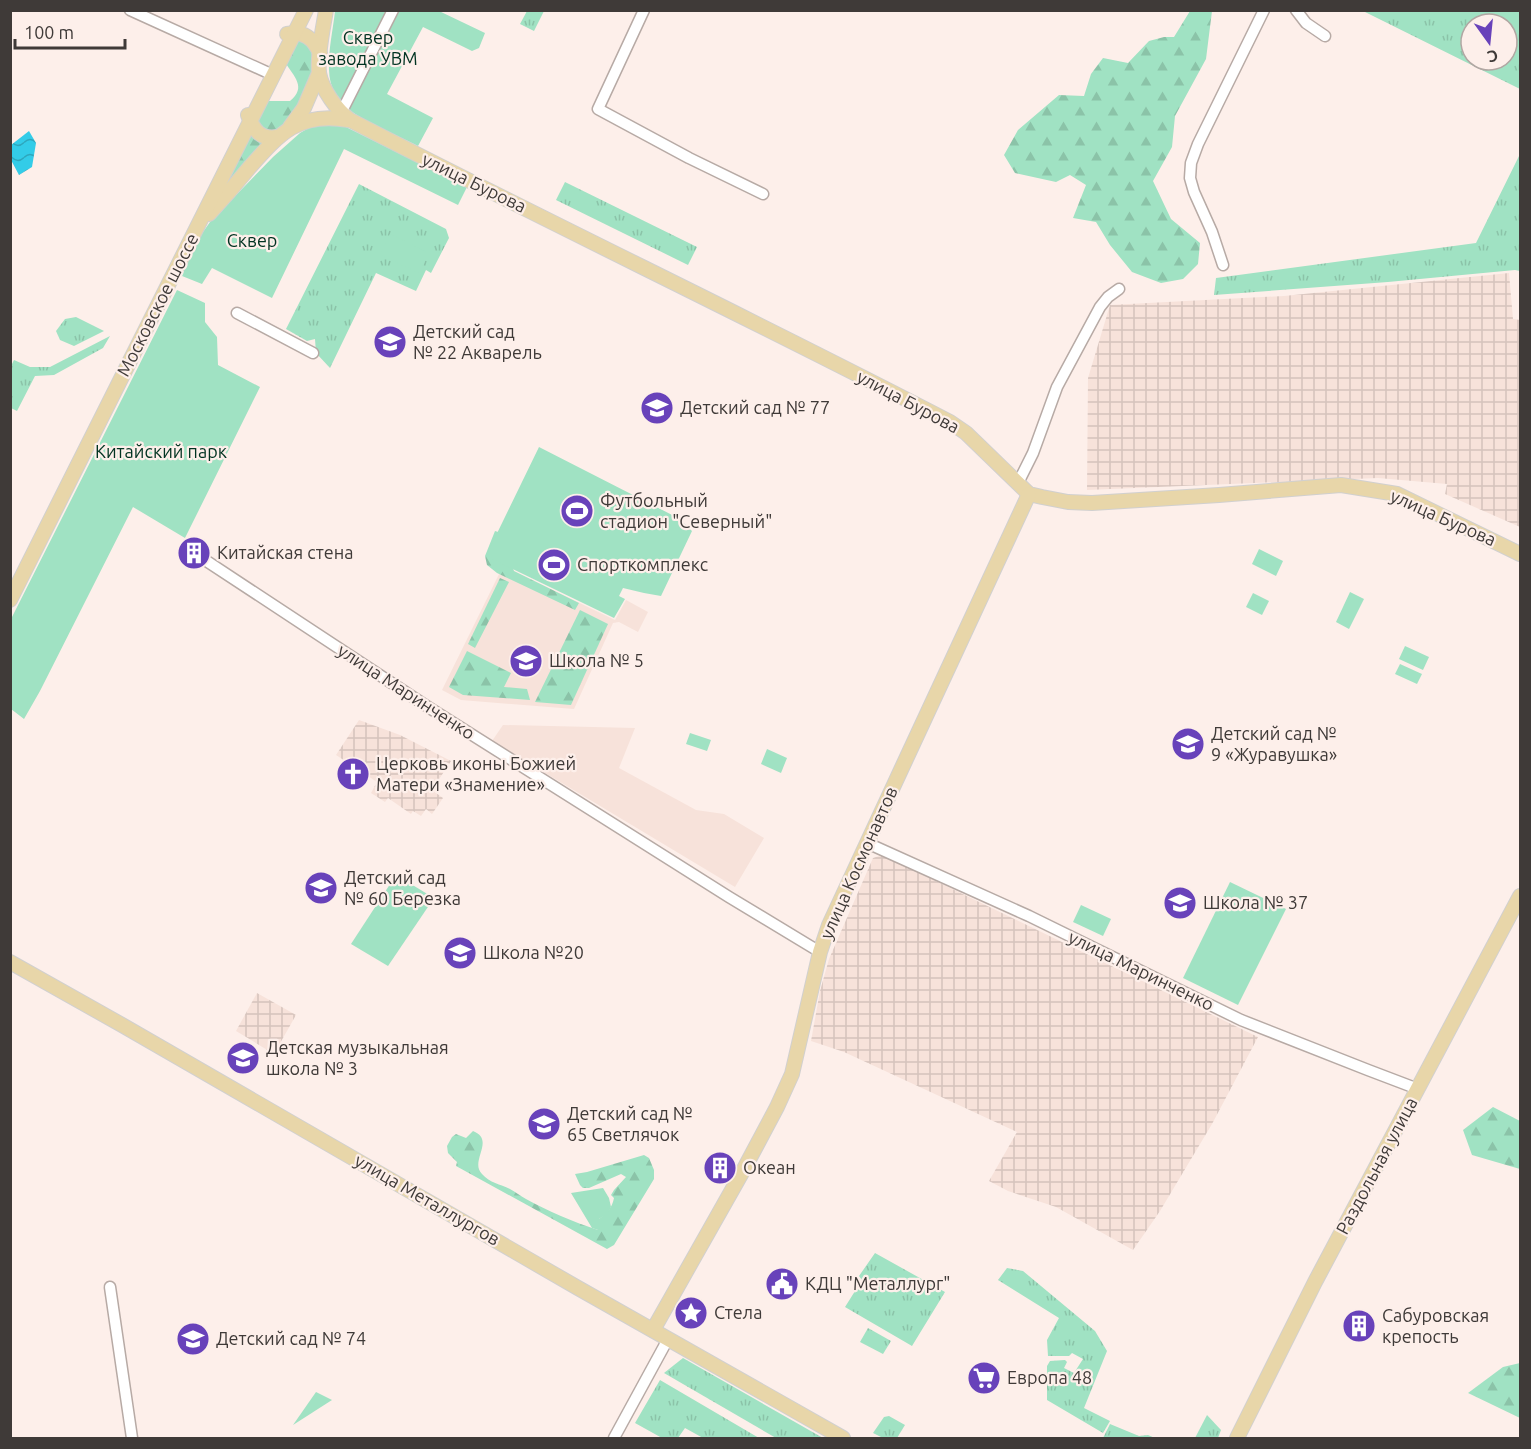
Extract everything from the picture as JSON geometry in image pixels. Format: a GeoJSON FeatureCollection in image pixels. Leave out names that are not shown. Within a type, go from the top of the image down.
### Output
{"type":"FeatureCollection","features":[{"type":"Feature","properties":{"kind":"main road","name":"Московское шоссе"},"geometry":{"type":"LineString","coordinates":[[289,34],[296,10]]}},
{"type":"Feature","properties":{"kind":"main road","name":"Московское шоссе"},"geometry":{"type":"LineString","coordinates":[[10,584],[289,34],[306,10]]}},
{"type":"Feature","properties":{"kind":"main road"},"geometry":{"type":"LineString","coordinates":[[196,229],[277,137],[290,127],[312,93],[319,74],[326,10]]}},
{"type":"Feature","properties":{"kind":"main road"},"geometry":{"type":"LineString","coordinates":[[289,34],[309,36],[320,53]]}},
{"type":"Feature","properties":{"kind":"main road"},"geometry":{"type":"LineString","coordinates":[[319,74],[331,99],[346,117]]}},
{"type":"Feature","properties":{"kind":"main road","name":"Московское шоссе"},"geometry":{"type":"LineString","coordinates":[[10,600],[196,229],[248,115]]}},
{"type":"Feature","properties":{"kind":"main road"},"geometry":{"type":"LineString","coordinates":[[248,115],[254,129],[260,135],[270,138],[277,137]]}},
{"type":"Feature","properties":{"kind":"main road"},"geometry":{"type":"LineString","coordinates":[[290,127],[321,118],[346,117]]}},
{"type":"Feature","properties":{"kind":"main road","name":"улица Бурова"},"geometry":{"type":"LineString","coordinates":[[346,117],[950,422],[966,433],[1029,494],[1068,502],[1092,503],[1341,485],[1397,494],[1521,554]]}},
{"type":"Feature","properties":{"kind":"main road","name":"улица Космонавтов"},"geometry":{"type":"LineString","coordinates":[[653,1330],[744,1170],[784,1093],[792,1074],[820,952],[829,925],[1029,494]]}},
{"type":"Feature","properties":{"kind":"main road","name":"Раздольная улица"},"geometry":{"type":"LineString","coordinates":[[1237,1438],[1315,1282],[1521,896]]}},
{"type":"Feature","properties":{"kind":"main road","name":"улица Металлургов"},"geometry":{"type":"LineString","coordinates":[[10,962],[843,1438]]}},
{"type":"Feature","properties":{"kind":"street"},"geometry":{"type":"LineString","coordinates":[[130,10],[269,73]]}},
{"type":"Feature","properties":{"kind":"street"},"geometry":{"type":"LineString","coordinates":[[346,117],[393,10]]}},
{"type":"Feature","properties":{"kind":"street"},"geometry":{"type":"LineString","coordinates":[[644,10],[598,109],[688,158],[763,194]]}},
{"type":"Feature","properties":{"kind":"street"},"geometry":{"type":"LineString","coordinates":[[1223,265],[1205,214],[1194,192],[1190,178],[1191,164],[1198,144],[1264,10]]}},
{"type":"Feature","properties":{"kind":"street"},"geometry":{"type":"LineString","coordinates":[[1296,10],[1306,23],[1325,36]]}},
{"type":"Feature","properties":{"kind":"street"},"geometry":{"type":"LineString","coordinates":[[1018,483],[1033,453],[1058,387],[1100,307],[1119,289]]}},
{"type":"Feature","properties":{"kind":"street"},"geometry":{"type":"LineString","coordinates":[[237,313],[313,353]]}},
{"type":"Feature","properties":{"kind":"street","name":"улица Маринченко"},"geometry":{"type":"LineString","coordinates":[[208,562],[428,707],[820,952]]}},
{"type":"Feature","properties":{"kind":"street","name":"улица Маринченко"},"geometry":{"type":"LineString","coordinates":[[867,843],[1029,916],[1241,1020],[1418,1089]]}},
{"type":"Feature","properties":{"kind":"street"},"geometry":{"type":"LineString","coordinates":[[110,1287],[132,1438]]}},
{"type":"Feature","properties":{"kind":"street"},"geometry":{"type":"LineString","coordinates":[[614,1438],[669,1339]]}},
{"type":"Feature","properties":{"kind":"shaded area"},"geometry":{"type":"Polygon","coordinates":[[[1509,273],[1513,319],[1520,320],[1520,527],[1445,494],[1447,484],[1378,478],[1087,490],[1088,378],[1110,305],[1284,296],[1509,273]]]}},
{"type":"Feature","properties":{"kind":"shaded area","name":"Школа № 5"},"geometry":{"type":"Polygon","coordinates":[[[503,566],[615,620],[626,600],[648,612],[638,632],[619,622],[613,623],[574,709],[461,700],[442,690],[503,566]]]}},
{"type":"Feature","properties":{"kind":"shaded area"},"geometry":{"type":"Polygon","coordinates":[[[359,720],[400,735],[451,761],[432,790],[443,798],[432,814],[426,809],[421,816],[413,811],[411,814],[388,798],[385,802],[371,793],[377,782],[336,755],[359,720]]]}},
{"type":"Feature","properties":{"kind":"shaded area"},"geometry":{"type":"Polygon","coordinates":[[[503,725],[635,728],[619,768],[696,810],[724,814],[764,838],[735,887],[492,741],[503,725]]]}},
{"type":"Feature","properties":{"kind":"shaded area"},"geometry":{"type":"Polygon","coordinates":[[[882,855],[1258,1037],[1212,1124],[1160,1211],[1133,1250],[1056,1207],[1008,1191],[989,1181],[1017,1132],[844,1052],[811,1041],[820,991],[829,959],[873,858],[882,855]]]}},
{"type":"Feature","properties":{"kind":"shaded area"},"geometry":{"type":"Polygon","coordinates":[[[257,993],[296,1015],[274,1054],[236,1031],[257,993]]]}},
{"type":"Feature","properties":{"kind":"green space","name":"Сквер завода УВМ"},"geometry":{"type":"Polygon","coordinates":[[[335,11],[439,11],[485,33],[479,48],[472,51],[423,27],[387,94],[433,118],[418,146],[353,113],[334,91],[330,81],[329,63],[335,11]]]}},
{"type":"Feature","properties":{"kind":"green space"},"geometry":{"type":"Polygon","coordinates":[[[527,11],[544,11],[534,31],[520,24],[527,11]]]}},
{"type":"Feature","properties":{"kind":"green space"},"geometry":{"type":"Polygon","coordinates":[[[1190,11],[1212,11],[1206,59],[1175,116],[1172,147],[1153,181],[1171,219],[1200,243],[1198,264],[1183,279],[1161,283],[1132,272],[1110,245],[1096,222],[1073,218],[1086,185],[1070,175],[1056,182],[1015,173],[1004,155],[1018,130],[1059,95],[1084,96],[1091,74],[1103,58],[1128,63],[1149,41],[1174,37],[1190,11]]]}},
{"type":"Feature","properties":{"kind":"green space"},"geometry":{"type":"Polygon","coordinates":[[[1363,11],[1520,11],[1520,89],[1486,72],[1519,72],[1519,12],[1459,12],[1459,59],[1363,11]]]}},
{"type":"Feature","properties":{"kind":"green space"},"geometry":{"type":"Polygon","coordinates":[[[301,40],[314,50],[313,78],[287,125],[277,132],[270,133],[258,126],[257,119],[266,101],[290,101],[298,91],[295,77],[285,62],[294,44],[301,40]]]}},
{"type":"Feature","properties":{"kind":"green space","name":"Сквер"},"geometry":{"type":"Polygon","coordinates":[[[329,124],[344,126],[467,187],[458,205],[344,149],[272,298],[212,268],[202,284],[182,276],[186,261],[210,222],[273,157],[300,133],[312,126],[329,124]]]}},
{"type":"Feature","properties":{"kind":"green space"},"geometry":{"type":"Polygon","coordinates":[[[249,129],[267,143],[213,205],[249,129]]]}},
{"type":"Feature","properties":{"kind":"green space"},"geometry":{"type":"Polygon","coordinates":[[[1520,154],[1520,271],[1214,295],[1216,278],[1476,243],[1520,154]]]}},
{"type":"Feature","properties":{"kind":"green space"},"geometry":{"type":"Polygon","coordinates":[[[565,182],[697,247],[688,265],[556,200],[565,182]]]}},
{"type":"Feature","properties":{"kind":"green space"},"geometry":{"type":"Polygon","coordinates":[[[359,184],[446,229],[449,238],[431,273],[426,270],[416,291],[376,273],[330,368],[316,353],[315,339],[307,341],[286,329],[359,184]]]}},
{"type":"Feature","properties":{"kind":"green space"},"geometry":{"type":"Polygon","coordinates":[[[390,234],[429,253],[419,273],[380,255],[390,234]]]}},
{"type":"Feature","properties":{"kind":"green space","name":"Китайский парк"},"geometry":{"type":"Polygon","coordinates":[[[177,290],[205,303],[205,322],[217,337],[218,365],[260,387],[185,538],[133,507],[24,719],[11,709],[11,619],[177,290]]]}},
{"type":"Feature","properties":{"kind":"green space"},"geometry":{"type":"Polygon","coordinates":[[[76,317],[104,331],[74,346],[60,340],[56,331],[65,319],[76,317]]]}},
{"type":"Feature","properties":{"kind":"green space"},"geometry":{"type":"Polygon","coordinates":[[[110,336],[103,348],[54,375],[35,376],[17,411],[11,408],[11,366],[14,360],[30,367],[50,367],[110,336]]]}},
{"type":"Feature","properties":{"kind":"green space"},"geometry":{"type":"Polygon","coordinates":[[[539,447],[680,519],[692,531],[661,596],[623,588],[619,596],[625,599],[614,618],[486,556],[539,447]]]}},
{"type":"Feature","properties":{"kind":"green space"},"geometry":{"type":"Polygon","coordinates":[[[495,531],[511,536],[511,563],[514,571],[579,603],[575,610],[497,573],[487,565],[485,556],[495,531]]]}},
{"type":"Feature","properties":{"kind":"green space"},"geometry":{"type":"Polygon","coordinates":[[[1259,549],[1283,561],[1276,576],[1252,564],[1259,549]]]}},
{"type":"Feature","properties":{"kind":"green space"},"geometry":{"type":"Polygon","coordinates":[[[500,578],[509,582],[475,648],[468,644],[500,578]]]}},
{"type":"Feature","properties":{"kind":"green space"},"geometry":{"type":"Polygon","coordinates":[[[1350,592],[1364,599],[1349,629],[1336,622],[1350,592]]]}},
{"type":"Feature","properties":{"kind":"green space"},"geometry":{"type":"Polygon","coordinates":[[[1253,593],[1269,601],[1262,615],[1246,607],[1253,593]]]}},
{"type":"Feature","properties":{"kind":"green space"},"geometry":{"type":"Polygon","coordinates":[[[580,610],[608,624],[571,705],[535,702],[580,610]]]}},
{"type":"Feature","properties":{"kind":"green space"},"geometry":{"type":"Polygon","coordinates":[[[1405,646],[1429,657],[1423,670],[1399,659],[1405,646]]]}},
{"type":"Feature","properties":{"kind":"green space"},"geometry":{"type":"Polygon","coordinates":[[[467,651],[511,673],[504,687],[527,689],[530,700],[463,695],[449,687],[467,651]]]}},
{"type":"Feature","properties":{"kind":"green space"},"geometry":{"type":"Polygon","coordinates":[[[1400,664],[1422,674],[1417,684],[1395,674],[1400,664]]]}},
{"type":"Feature","properties":{"kind":"green space"},"geometry":{"type":"Polygon","coordinates":[[[690,733],[711,740],[707,751],[686,744],[690,733]]]}},
{"type":"Feature","properties":{"kind":"green space"},"geometry":{"type":"Polygon","coordinates":[[[767,749],[787,758],[781,773],[761,764],[767,749]]]}},
{"type":"Feature","properties":{"kind":"green space"},"geometry":{"type":"Polygon","coordinates":[[[396,875],[434,898],[388,966],[351,944],[396,875]]]}},
{"type":"Feature","properties":{"kind":"green space"},"geometry":{"type":"Polygon","coordinates":[[[1230,882],[1286,909],[1238,1005],[1183,978],[1230,882]]]}},
{"type":"Feature","properties":{"kind":"green space"},"geometry":{"type":"Polygon","coordinates":[[[1081,905],[1111,919],[1103,936],[1073,922],[1081,905]]]}},
{"type":"Feature","properties":{"kind":"green space"},"geometry":{"type":"Polygon","coordinates":[[[1493,1107],[1520,1121],[1520,1169],[1472,1155],[1463,1130],[1493,1107]]]}},
{"type":"Feature","properties":{"kind":"green space"},"geometry":{"type":"Polygon","coordinates":[[[473,1131],[482,1140],[483,1145],[478,1163],[485,1177],[552,1212],[598,1230],[599,1219],[609,1210],[613,1202],[614,1198],[611,1195],[626,1177],[621,1174],[589,1188],[583,1188],[575,1174],[644,1155],[649,1158],[654,1170],[654,1179],[614,1245],[607,1249],[456,1166],[457,1162],[448,1153],[447,1146],[456,1134],[466,1138],[473,1131]]]}},
{"type":"Feature","properties":{"kind":"green space"},"geometry":{"type":"Polygon","coordinates":[[[603,1188],[611,1207],[607,1214],[599,1219],[603,1227],[598,1230],[592,1228],[571,1193],[603,1188]]]}},
{"type":"Feature","properties":{"kind":"green space"},"geometry":{"type":"Polygon","coordinates":[[[875,1253],[945,1292],[912,1346],[845,1307],[862,1280],[859,1276],[875,1253]]]}},
{"type":"Feature","properties":{"kind":"green space"},"geometry":{"type":"Polygon","coordinates":[[[1007,1268],[1023,1271],[1095,1331],[1107,1351],[1084,1408],[1110,1421],[1103,1433],[1047,1400],[1047,1366],[1050,1361],[1065,1360],[1067,1362],[1064,1368],[1074,1373],[1083,1359],[1072,1353],[1069,1356],[1048,1356],[1047,1340],[1059,1318],[998,1280],[1007,1268]]]}},
{"type":"Feature","properties":{"kind":"green space"},"geometry":{"type":"Polygon","coordinates":[[[868,1328],[891,1341],[883,1354],[860,1342],[868,1328]]]}},
{"type":"Feature","properties":{"kind":"green space"},"geometry":{"type":"Polygon","coordinates":[[[683,1358],[823,1438],[776,1438],[664,1373],[683,1358]]]}},
{"type":"Feature","properties":{"kind":"green space"},"geometry":{"type":"Polygon","coordinates":[[[1520,1363],[1520,1418],[1468,1393],[1503,1367],[1520,1363]]]}},
{"type":"Feature","properties":{"kind":"green space"},"geometry":{"type":"Polygon","coordinates":[[[660,1380],[759,1438],[703,1438],[685,1428],[678,1438],[662,1438],[635,1423],[660,1380]]]}},
{"type":"Feature","properties":{"kind":"green space"},"geometry":{"type":"Polygon","coordinates":[[[316,1392],[332,1400],[293,1425],[316,1392]]]}},
{"type":"Feature","properties":{"kind":"green space"},"geometry":{"type":"Polygon","coordinates":[[[1207,1415],[1221,1430],[1218,1438],[1195,1438],[1207,1415]]]}},
{"type":"Feature","properties":{"kind":"green space"},"geometry":{"type":"Polygon","coordinates":[[[889,1416],[905,1425],[897,1438],[883,1438],[873,1433],[884,1417],[889,1416]]]}},
{"type":"Feature","properties":{"kind":"green space"},"geometry":{"type":"Polygon","coordinates":[[[1110,1424],[1139,1436],[1148,1435],[1155,1438],[1103,1438],[1110,1424]]]}},
{"type":"Feature","properties":{"kind":"water"},"geometry":{"type":"Polygon","coordinates":[[[29,131],[36,143],[32,167],[19,175],[11,160],[11,145],[29,131]]]}},
{"type":"Feature","properties":{"kind":"place","name":"Детский сад № 22 Акварель"},"geometry":{"type":"Point","coordinates":[390,342]}},
{"type":"Feature","properties":{"kind":"place","name":"Детский сад № 77"},"geometry":{"type":"Point","coordinates":[657,408]}},
{"type":"Feature","properties":{"kind":"place","name":"Футбольный стадион \"Северный\""},"geometry":{"type":"Point","coordinates":[577,511]}},
{"type":"Feature","properties":{"kind":"place","name":"Китайская стена"},"geometry":{"type":"Point","coordinates":[194,553]}},
{"type":"Feature","properties":{"kind":"place","name":"Спорткомплекс"},"geometry":{"type":"Point","coordinates":[554,565]}},
{"type":"Feature","properties":{"kind":"place","name":"Школа № 5"},"geometry":{"type":"Point","coordinates":[526,661]}},
{"type":"Feature","properties":{"kind":"place","name":"Детский сад № 9 «Журавушка»"},"geometry":{"type":"Point","coordinates":[1188,744]}},
{"type":"Feature","properties":{"kind":"place","name":"Церковь иконы Божией Матери «Знамение»"},"geometry":{"type":"Point","coordinates":[353,774]}},
{"type":"Feature","properties":{"kind":"place","name":"Детский сад № 60 Березка"},"geometry":{"type":"Point","coordinates":[321,888]}},
{"type":"Feature","properties":{"kind":"place","name":"Школа № 37"},"geometry":{"type":"Point","coordinates":[1180,903]}},
{"type":"Feature","properties":{"kind":"place","name":"Школа №20"},"geometry":{"type":"Point","coordinates":[460,953]}},
{"type":"Feature","properties":{"kind":"place","name":"Детская музыкальная школа № 3"},"geometry":{"type":"Point","coordinates":[243,1058]}},
{"type":"Feature","properties":{"kind":"place","name":"Детский сад № 65 Светлячок"},"geometry":{"type":"Point","coordinates":[544,1124]}},
{"type":"Feature","properties":{"kind":"place","name":"Океан"},"geometry":{"type":"Point","coordinates":[720,1168]}},
{"type":"Feature","properties":{"kind":"place","name":"КДЦ \"Металлург\""},"geometry":{"type":"Point","coordinates":[782,1284]}},
{"type":"Feature","properties":{"kind":"place","name":"Стела"},"geometry":{"type":"Point","coordinates":[691,1313]}},
{"type":"Feature","properties":{"kind":"place","name":"Сабуровская крепость"},"geometry":{"type":"Point","coordinates":[1359,1326]}},
{"type":"Feature","properties":{"kind":"place","name":"Детский сад № 74"},"geometry":{"type":"Point","coordinates":[193,1339]}},
{"type":"Feature","properties":{"kind":"place","name":"Европа 48"},"geometry":{"type":"Point","coordinates":[984,1378]}}]}
